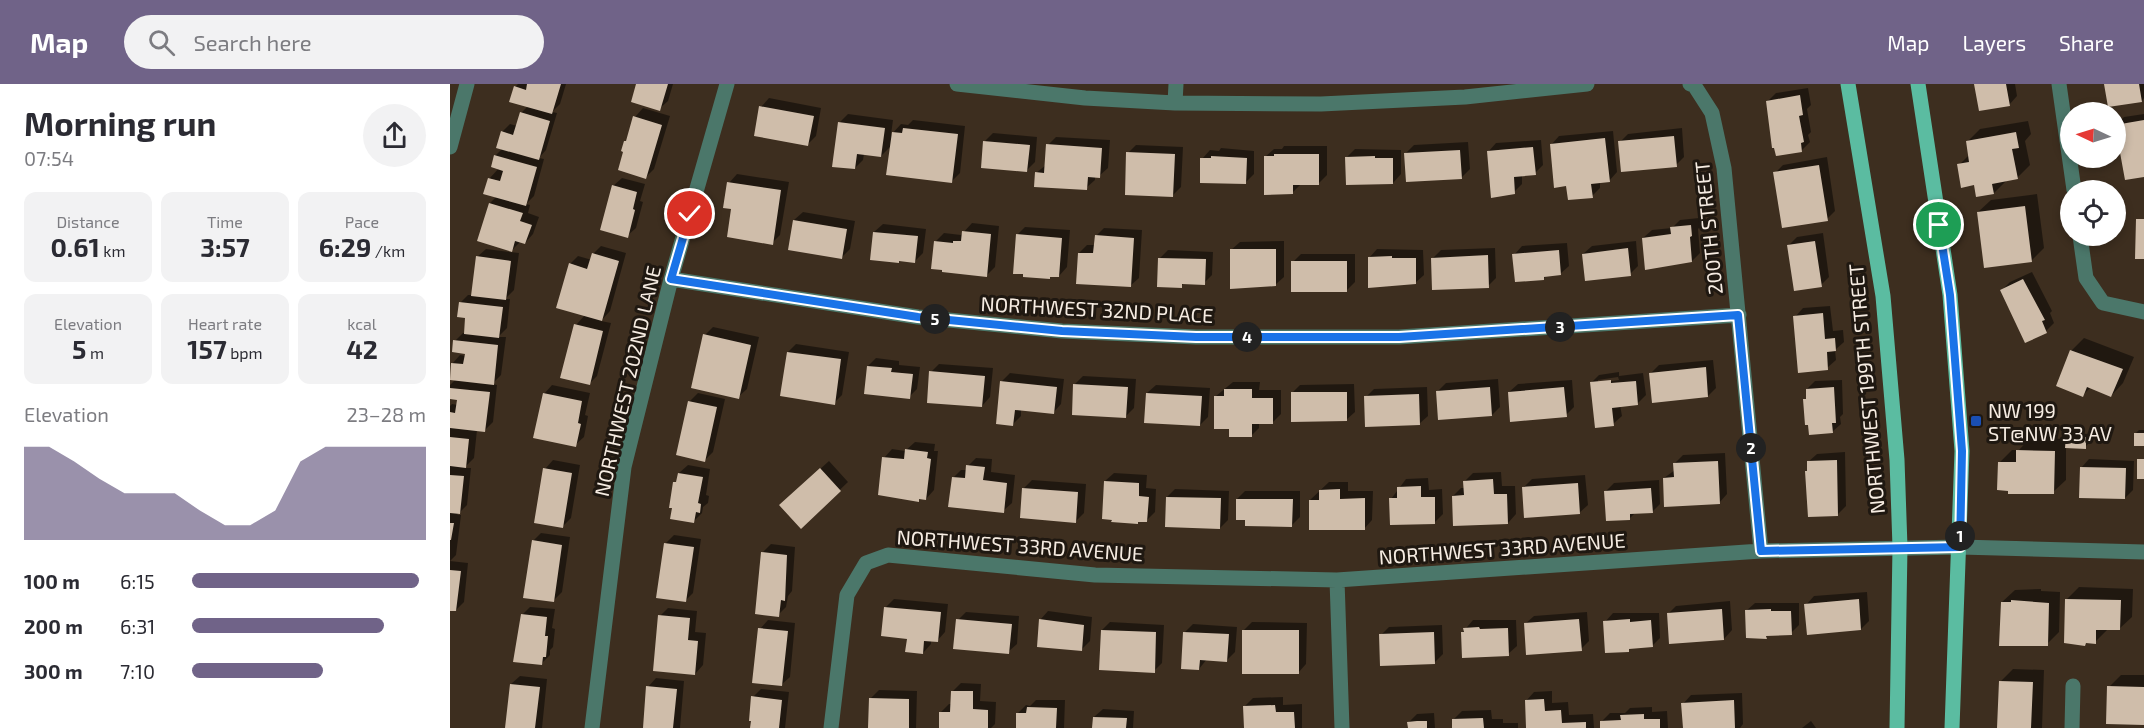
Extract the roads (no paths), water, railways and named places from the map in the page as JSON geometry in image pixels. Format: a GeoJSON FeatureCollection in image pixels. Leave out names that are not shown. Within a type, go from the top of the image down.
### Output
{"type":"FeatureCollection","features":[{"type":"Feature","properties":{"kind":"main road","name":"NORTHWEST 199TH STREET"},"geometry":{"type":"LineString","coordinates":[[1848,84],[1883,296],[1897,460],[1900,548],[1897,728]]}},
{"type":"Feature","properties":{"kind":"main road"},"geometry":{"type":"LineString","coordinates":[[1918,84],[1950,295],[1962,451],[1952,728]]}},
{"type":"Feature","properties":{"kind":"street"},"geometry":{"type":"LineString","coordinates":[[450,147],[467,84]]}},
{"type":"Feature","properties":{"kind":"street","name":"NORTHWEST 202ND LANE"},"geometry":{"type":"LineString","coordinates":[[592,728],[624,467],[671,279],[727,84]]}},
{"type":"Feature","properties":{"kind":"street"},"geometry":{"type":"LineString","coordinates":[[957,84],[1085,98],[1175,103],[1321,104],[1465,97],[1587,84]]}},
{"type":"Feature","properties":{"kind":"street"},"geometry":{"type":"LineString","coordinates":[[1175,103],[1176,84]]}},
{"type":"Feature","properties":{"kind":"street"},"geometry":{"type":"LineString","coordinates":[[2059,84],[2073,180]]}},
{"type":"Feature","properties":{"kind":"street","name":"200TH STREET"},"geometry":{"type":"LineString","coordinates":[[1692,85],[1712,113],[1724,168],[1761,551]]}},
{"type":"Feature","properties":{"kind":"street"},"geometry":{"type":"LineString","coordinates":[[2081,246],[2086,278],[2103,303],[2144,312]]}},
{"type":"Feature","properties":{"kind":"street","name":"NORTHWEST 32ND PLACE"},"geometry":{"type":"LineString","coordinates":[[671,279],[918,317],[1062,331],[1196,337],[1399,337],[1738,315]]}},
{"type":"Feature","properties":{"kind":"street","name":"NORTHWEST 33RD AVENUE"},"geometry":{"type":"LineString","coordinates":[[831,728],[847,596],[866,563],[888,555],[1095,575],[1337,580],[1761,551],[1960,547],[2144,552]]}},
{"type":"Feature","properties":{"kind":"street"},"geometry":{"type":"LineString","coordinates":[[1337,580],[1342,728]]}},
{"type":"Feature","properties":{"kind":"street"},"geometry":{"type":"LineString","coordinates":[[2072,728],[2073,686]]}},
{"type":"Feature","properties":{"kind":"place","name":"NW 199 ST@NW 33 AV"},"geometry":{"type":"Point","coordinates":[1976,421]}}]}
